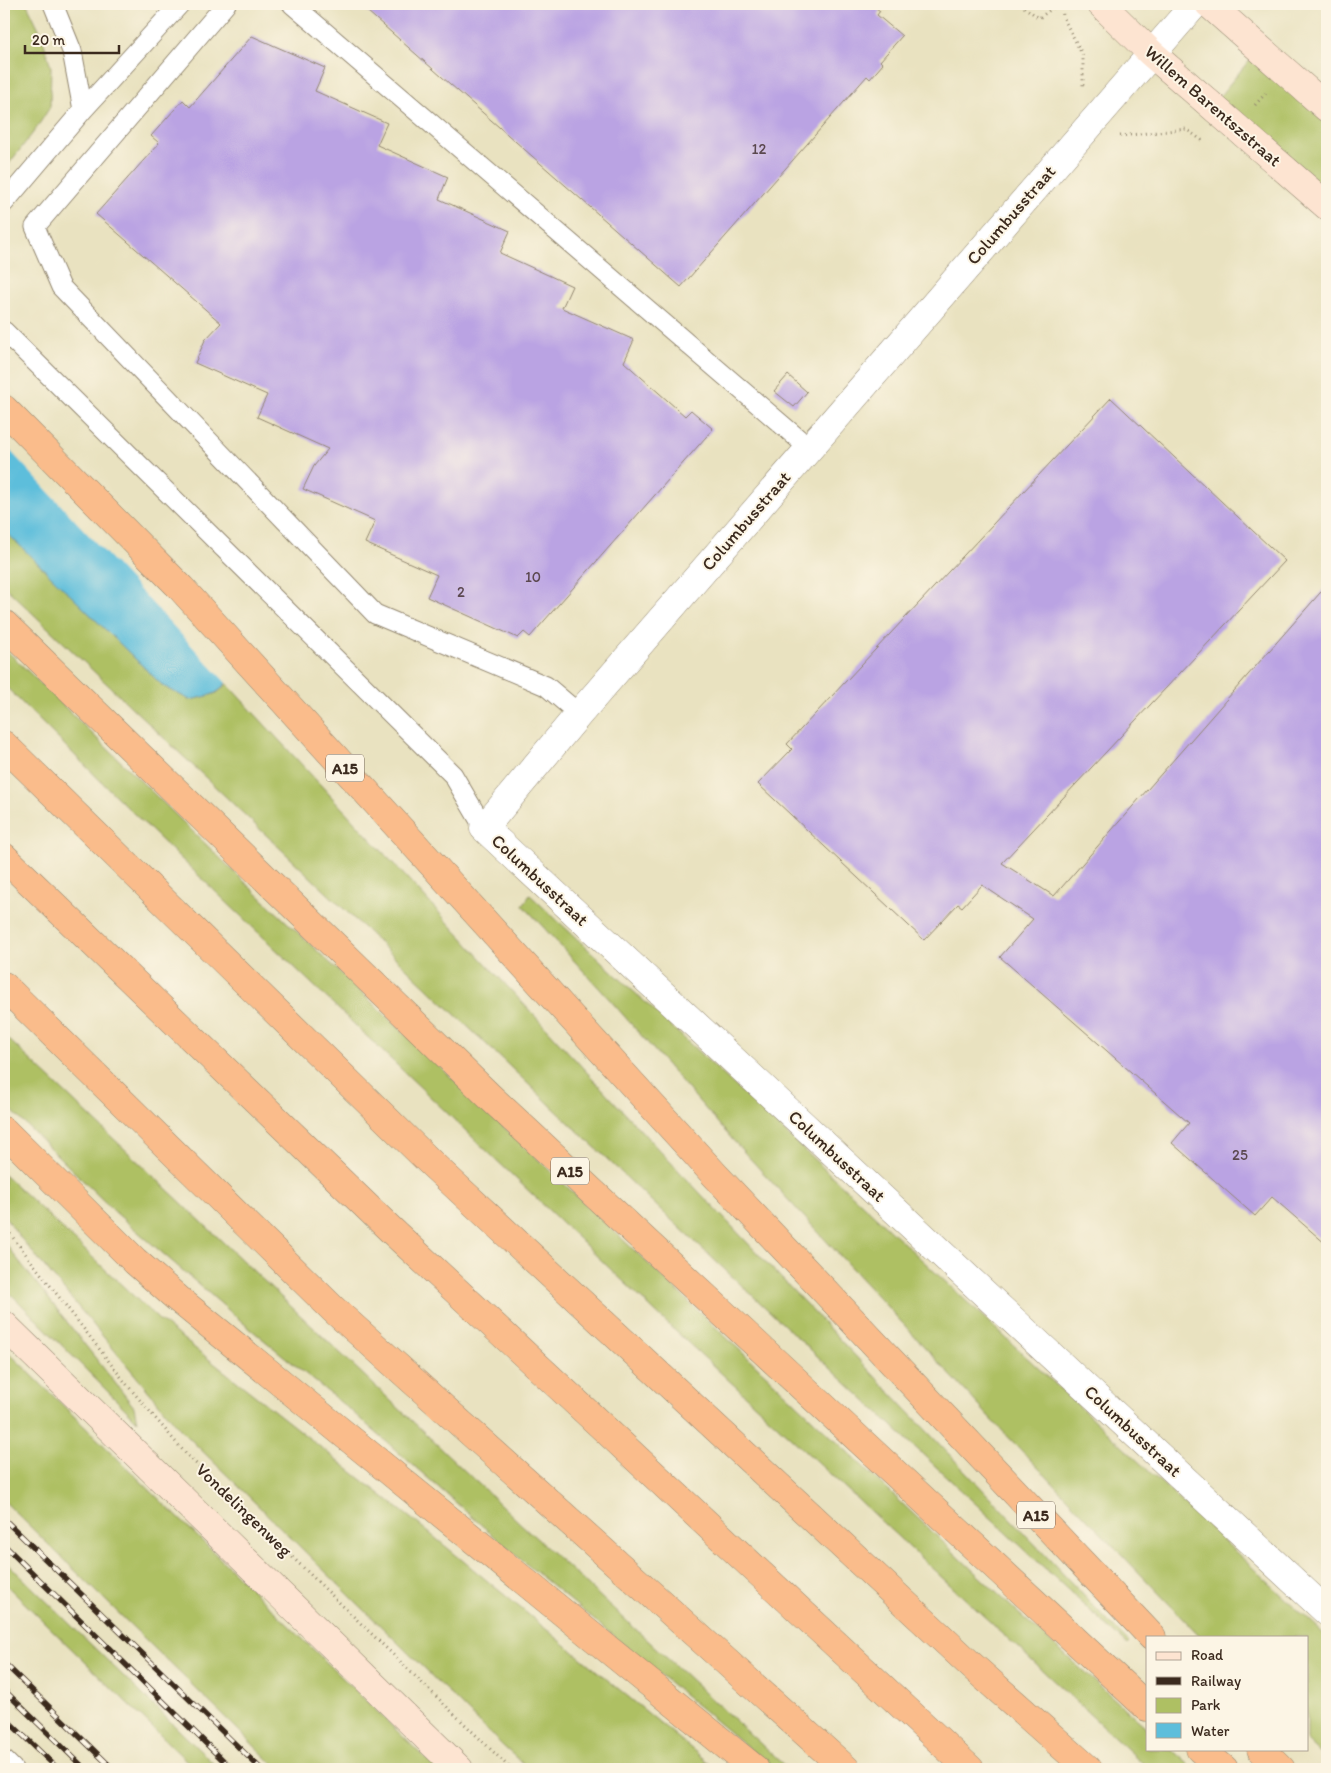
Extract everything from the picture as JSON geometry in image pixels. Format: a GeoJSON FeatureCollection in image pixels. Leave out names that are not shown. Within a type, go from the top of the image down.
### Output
{"type":"FeatureCollection","features":[{"type":"Feature","properties":{"kind":"highway","name":"A15"},"geometry":{"type":"LineString","coordinates":[[4,410],[182,588],[677,1134],[1151,1636]]}},
{"type":"Feature","properties":{"kind":"highway","name":"A15"},"geometry":{"type":"LineString","coordinates":[[4,624],[490,1097],[1146,1706]]}},
{"type":"Feature","properties":{"kind":"highway"},"geometry":{"type":"LineString","coordinates":[[4,745],[439,1171],[971,1665],[1088,1769]]}},
{"type":"Feature","properties":{"kind":"highway"},"geometry":{"type":"LineString","coordinates":[[4,857],[390,1229],[970,1769]]}},
{"type":"Feature","properties":{"kind":"highway"},"geometry":{"type":"LineString","coordinates":[[4,986],[334,1309],[846,1769]]}},
{"type":"Feature","properties":{"kind":"highway"},"geometry":{"type":"LineString","coordinates":[[4,1131],[135,1261],[177,1298],[755,1769]]}},
{"type":"Feature","properties":{"kind":"highway"},"geometry":{"type":"LineString","coordinates":[[1201,1750],[1224,1769]]}},
{"type":"Feature","properties":{"kind":"highway"},"geometry":{"type":"LineString","coordinates":[[1262,1750],[1281,1769]]}},
{"type":"Feature","properties":{"kind":"main road","name":"Willem Barentszstraat"},"geometry":{"type":"LineString","coordinates":[[1101,4],[1151,53],[1327,206]]}},
{"type":"Feature","properties":{"kind":"main road"},"geometry":{"type":"LineString","coordinates":[[1209,4],[1327,108]]}},
{"type":"Feature","properties":{"kind":"main road","name":"Vondelingenweg"},"geometry":{"type":"LineString","coordinates":[[4,1325],[459,1769]]}},
{"type":"Feature","properties":{"kind":"street","name":"Columbusstraat"},"geometry":{"type":"LineString","coordinates":[[1194,4],[579,714],[484,828],[1327,1612]]}},
{"type":"Feature","properties":{"kind":"lane"},"geometry":{"type":"LineString","coordinates":[[53,4],[72,51],[83,110]]}},
{"type":"Feature","properties":{"kind":"lane"},"geometry":{"type":"LineString","coordinates":[[226,4],[35,227],[61,287],[375,614],[546,686],[579,714]]}},
{"type":"Feature","properties":{"kind":"lane"},"geometry":{"type":"LineString","coordinates":[[292,4],[809,448]]}},
{"type":"Feature","properties":{"kind":"lane"},"geometry":{"type":"LineString","coordinates":[[4,203],[175,6]]}},
{"type":"Feature","properties":{"kind":"lane"},"geometry":{"type":"LineString","coordinates":[[4,331],[453,775],[484,828]]}},
{"type":"Feature","properties":{"kind":"lane"},"geometry":{"type":"LineString","coordinates":[[4,1760],[13,1769]]}},
{"type":"Feature","properties":{"kind":"path"},"geometry":{"type":"LineString","coordinates":[[1020,4],[1039,18],[1058,4]]}},
{"type":"Feature","properties":{"kind":"path","name":"Vondelingenweg"},"geometry":{"type":"LineString","coordinates":[[4,1226],[128,1386],[186,1454],[511,1769]]}},
{"type":"Feature","properties":{"kind":"green space"},"geometry":{"type":"Polygon","coordinates":[[[4,4],[27,4],[41,33],[51,67],[50,107],[36,129],[4,170],[4,4]]]}},
{"type":"Feature","properties":{"kind":"green space"},"geometry":{"type":"Polygon","coordinates":[[[1252,57],[1327,123],[1327,194],[1218,98],[1252,57]]]}},
{"type":"Feature","properties":{"kind":"green space"},"geometry":{"type":"Polygon","coordinates":[[[4,530],[163,686],[190,700],[217,693],[227,684],[659,1150],[1129,1643],[1127,1645],[663,1212],[7,589],[4,586],[4,530]]]}},
{"type":"Feature","properties":{"kind":"green space"},"geometry":{"type":"Polygon","coordinates":[[[4,648],[255,892],[1016,1611],[1146,1727],[1146,1750],[1172,1750],[1194,1769],[1149,1769],[669,1325],[128,808],[4,685],[4,648]]]}},
{"type":"Feature","properties":{"kind":"green space"},"geometry":{"type":"Polygon","coordinates":[[[530,895],[1327,1637],[1327,1760],[1308,1742],[1308,1636],[1200,1636],[993,1421],[731,1138],[611,1001],[523,905],[530,895]]]}},
{"type":"Feature","properties":{"kind":"green space"},"geometry":{"type":"Polygon","coordinates":[[[4,1035],[521,1524],[788,1769],[774,1769],[518,1557],[349,1409],[248,1327],[115,1212],[4,1103],[4,1035]]]}},
{"type":"Feature","properties":{"kind":"green space"},"geometry":{"type":"Polygon","coordinates":[[[4,1174],[159,1320],[422,1527],[716,1769],[529,1769],[504,1747],[181,1430],[19,1236],[4,1215],[4,1174]]]}},
{"type":"Feature","properties":{"kind":"green space"},"geometry":{"type":"Polygon","coordinates":[[[4,1242],[134,1407],[137,1421],[4,1287],[4,1242]]]}},
{"type":"Feature","properties":{"kind":"green space"},"geometry":{"type":"Polygon","coordinates":[[[4,1348],[436,1769],[278,1769],[4,1501],[4,1348]]]}},
{"type":"Feature","properties":{"kind":"green space"},"geometry":{"type":"Polygon","coordinates":[[[4,1560],[219,1769],[195,1769],[4,1583],[4,1560]]]}},
{"type":"Feature","properties":{"kind":"water"},"geometry":{"type":"Polygon","coordinates":[[[4,437],[233,669],[221,689],[212,694],[190,700],[163,686],[4,530],[4,437]]]}},
{"type":"Feature","properties":{"kind":"pier"},"geometry":{"type":"Polygon","coordinates":[[[4,435],[235,667],[229,686],[4,444],[4,435]]]}},
{"type":"Feature","properties":{"kind":"building"},"geometry":{"type":"Polygon","coordinates":[[[359,4],[871,4],[880,11],[877,15],[902,36],[880,61],[883,64],[870,79],[867,76],[681,287],[359,4]]]}},
{"type":"Feature","properties":{"kind":"building"},"geometry":{"type":"Polygon","coordinates":[[[252,36],[325,68],[315,91],[387,123],[377,145],[448,177],[439,199],[510,231],[500,253],[572,286],[562,308],[634,340],[624,362],[685,416],[691,410],[713,429],[530,637],[524,632],[518,638],[427,597],[437,575],[365,543],[375,521],[303,489],[314,466],[328,449],[257,417],[267,395],[195,363],[205,340],[221,323],[96,214],[159,143],[151,136],[183,100],[190,107],[252,36]]]}},
{"type":"Feature","properties":{"kind":"building"},"geometry":{"type":"Polygon","coordinates":[[[788,375],[807,392],[794,407],[774,391],[788,375]]]}},
{"type":"Feature","properties":{"kind":"building"},"geometry":{"type":"Polygon","coordinates":[[[1111,398],[1285,561],[1002,863],[1054,896],[1327,585],[1327,1245],[1272,1197],[1255,1216],[1172,1143],[1189,1123],[1000,957],[1033,919],[982,885],[962,907],[958,904],[924,940],[758,784],[792,749],[787,744],[1111,398]]]}},
{"type":"Feature","properties":{"kind":"railway"},"geometry":{"type":"LineString","coordinates":[[4,1519],[261,1769]]}},
{"type":"Feature","properties":{"kind":"railway"},"geometry":{"type":"LineString","coordinates":[[4,1545],[232,1769]]}},
{"type":"Feature","properties":{"kind":"railway"},"geometry":{"type":"LineString","coordinates":[[4,1663],[113,1769]]}},
{"type":"Feature","properties":{"kind":"railway"},"geometry":{"type":"LineString","coordinates":[[4,1690],[85,1769]]}},
{"type":"Feature","properties":{"kind":"railway"},"geometry":{"type":"LineString","coordinates":[[4,1717],[58,1769]]}}]}
